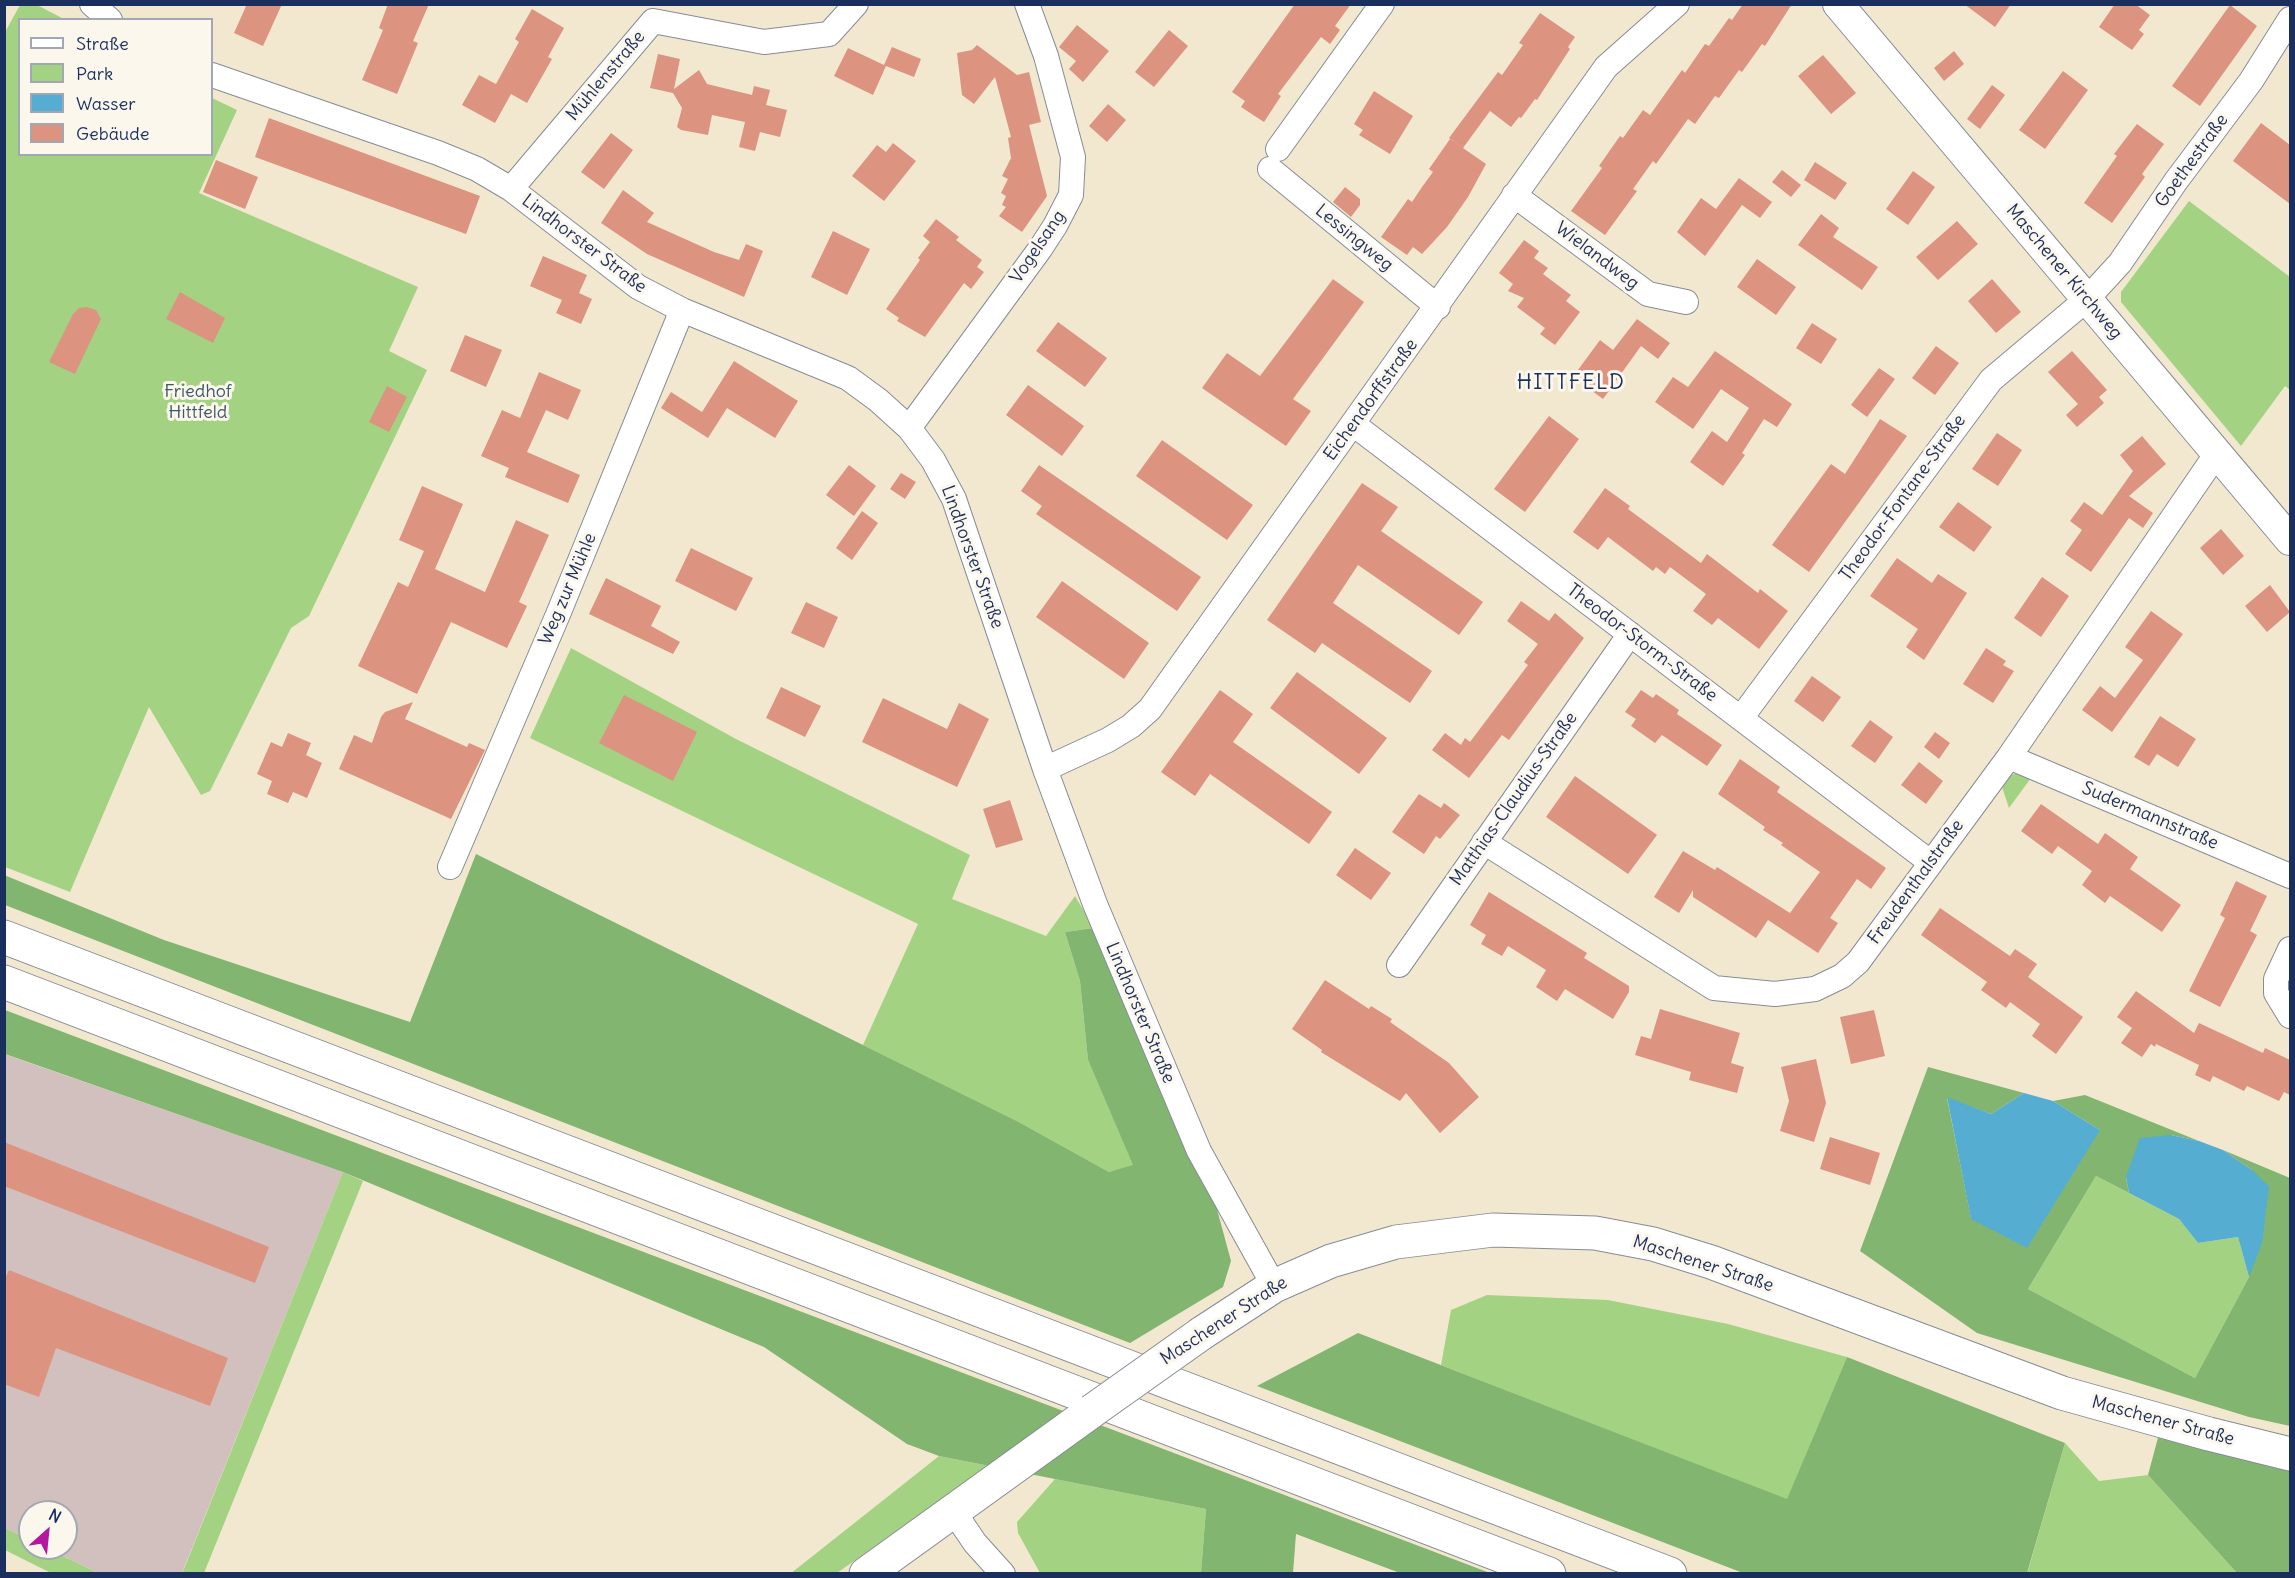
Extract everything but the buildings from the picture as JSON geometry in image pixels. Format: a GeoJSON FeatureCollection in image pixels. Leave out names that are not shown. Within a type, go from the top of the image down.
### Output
{"type":"FeatureCollection","features":[{"type":"Feature","properties":{"kind":"main road"},"geometry":{"type":"LineString","coordinates":[[4,938],[1670,1574]]}},
{"type":"Feature","properties":{"kind":"main road"},"geometry":{"type":"LineString","coordinates":[[4,982],[1549,1574]]}},
{"type":"Feature","properties":{"kind":"main road","name":"Maschener Straße"},"geometry":{"type":"LineString","coordinates":[[866,1574],[1202,1333],[1274,1286],[1353,1253],[1406,1240],[1492,1230],[1595,1233],[1653,1244],[1711,1262],[2062,1393],[2290,1454]]}},
{"type":"Feature","properties":{"kind":"street"},"geometry":{"type":"LineString","coordinates":[[92,4],[108,18]]}},
{"type":"Feature","properties":{"kind":"street","name":"Mühlenstraße"},"geometry":{"type":"LineString","coordinates":[[511,189],[653,21],[764,42],[828,34],[856,4]]}},
{"type":"Feature","properties":{"kind":"street","name":"Vogelsang"},"geometry":{"type":"LineString","coordinates":[[909,428],[1055,226],[1071,195],[1073,157],[1046,56],[1027,4]]}},
{"type":"Feature","properties":{"kind":"street","name":"Lessingweg"},"geometry":{"type":"LineString","coordinates":[[1382,4],[1274,159],[1438,307]]}},
{"type":"Feature","properties":{"kind":"street","name":"Eichendorffstraße"},"geometry":{"type":"LineString","coordinates":[[1045,770],[1108,740],[1131,726],[1150,709],[1606,68],[1677,4]]}},
{"type":"Feature","properties":{"kind":"street","name":"Maschener Kirchweg"},"geometry":{"type":"LineString","coordinates":[[1838,4],[2290,540]]}},
{"type":"Feature","properties":{"kind":"street","name":"Goethestraße"},"geometry":{"type":"LineString","coordinates":[[2087,299],[2120,263],[2176,181],[2251,81],[2290,19]]}},
{"type":"Feature","properties":{"kind":"street","name":"Lindhorster Straße"},"geometry":{"type":"LineString","coordinates":[[213,75],[438,153],[477,169],[511,189],[638,286],[682,310],[848,378],[878,400],[909,428],[933,460],[954,499],[1045,770],[1095,904],[1199,1151],[1274,1286]]}},
{"type":"Feature","properties":{"kind":"street","name":"Wielandweg"},"geometry":{"type":"LineString","coordinates":[[1514,195],[1648,294],[1686,302]]}},
{"type":"Feature","properties":{"kind":"street","name":"Theodor-Fontane-Straße"},"geometry":{"type":"LineString","coordinates":[[1741,718],[1991,380],[2087,299]]}},
{"type":"Feature","properties":{"kind":"street","name":"Weg zur Mühle"},"geometry":{"type":"LineString","coordinates":[[450,867],[572,582],[682,310]]}},
{"type":"Feature","properties":{"kind":"street","name":"Theodor-Storm-Straße"},"geometry":{"type":"LineString","coordinates":[[1353,424],[1930,862]]}},
{"type":"Feature","properties":{"kind":"street","name":"Freudenthalstraße"},"geometry":{"type":"LineString","coordinates":[[1484,842],[1714,988],[1735,992],[1775,994],[1815,989],[1842,976],[1858,962],[2008,757],[2217,453]]}},
{"type":"Feature","properties":{"kind":"street","name":"Matthias-Claudius-Straße"},"geometry":{"type":"LineString","coordinates":[[1399,964],[1630,634]]}},
{"type":"Feature","properties":{"kind":"street","name":"Sudermannstraße"},"geometry":{"type":"LineString","coordinates":[[2008,757],[2290,876]]}},
{"type":"Feature","properties":{"kind":"street"},"geometry":{"type":"LineString","coordinates":[[2290,949],[2276,979],[2276,993],[2290,1016]]}},
{"type":"Feature","properties":{"kind":"street"},"geometry":{"type":"LineString","coordinates":[[954,1512],[975,1543],[1003,1574]]}},
{"type":"Feature","properties":{"kind":"shaded area"},"geometry":{"type":"Polygon","coordinates":[[[4,1054],[343,1172],[182,1573],[98,1573],[71,1560],[78,1560],[78,1500],[18,1500],[18,1534],[5,1528],[4,1054]]]}},
{"type":"Feature","properties":{"kind":"green space","name":"Friedhof Hittfeld"},"geometry":{"type":"Polygon","coordinates":[[[20,5],[37,5],[62,18],[18,18],[18,156],[213,156],[213,98],[237,110],[199,193],[418,287],[389,351],[427,370],[309,616],[291,628],[210,791],[201,795],[149,707],[70,892],[5,867],[4,34],[20,5]]]}},
{"type":"Feature","properties":{"kind":"green space"},"geometry":{"type":"Polygon","coordinates":[[[2189,201],[2290,277],[2290,390],[2285,386],[2241,446],[2121,302],[2121,292],[2189,201]]]}},
{"type":"Feature","properties":{"kind":"green space"},"geometry":{"type":"Polygon","coordinates":[[[571,648],[736,739],[970,855],[952,899],[1046,936],[1075,896],[1094,928],[1065,932],[1080,981],[1088,1060],[1134,1166],[1109,1172],[1017,1121],[863,1045],[918,924],[530,738],[571,648]]]}},
{"type":"Feature","properties":{"kind":"green space"},"geometry":{"type":"Polygon","coordinates":[[[2018,773],[2031,778],[2009,808],[2002,787],[2011,775],[2018,773]]]}},
{"type":"Feature","properties":{"kind":"green space"},"geometry":{"type":"Polygon","coordinates":[[[476,854],[1017,1121],[1109,1172],[1133,1165],[1088,1060],[1080,981],[1065,932],[1094,928],[1215,1202],[1231,1261],[1223,1287],[1130,1343],[5,905],[4,875],[164,940],[410,1022],[476,854]]]}},
{"type":"Feature","properties":{"kind":"green space"},"geometry":{"type":"Polygon","coordinates":[[[5,1010],[1490,1573],[1400,1573],[1296,1534],[1293,1573],[1201,1573],[1206,1509],[939,1456],[907,1444],[764,1347],[343,1172],[5,1054],[5,1010]]]}},
{"type":"Feature","properties":{"kind":"green space"},"geometry":{"type":"Polygon","coordinates":[[[1928,1067],[2024,1093],[1991,1114],[1947,1098],[1971,1218],[2100,1130],[2053,1101],[2085,1095],[2199,1141],[2171,1135],[2126,1177],[2129,1193],[2096,1176],[2028,1289],[2195,1378],[2249,1277],[2252,1170],[2223,1150],[2290,1178],[2290,1426],[2249,1417],[1977,1333],[1860,1251],[1928,1067]]]}},
{"type":"Feature","properties":{"kind":"green space"},"geometry":{"type":"Polygon","coordinates":[[[343,1172],[363,1181],[204,1573],[182,1574],[343,1172]]]}},
{"type":"Feature","properties":{"kind":"green space"},"geometry":{"type":"Polygon","coordinates":[[[2096,1176],[2179,1219],[2198,1243],[2238,1237],[2249,1277],[2195,1378],[2028,1289],[2096,1176]]]}},
{"type":"Feature","properties":{"kind":"green space"},"geometry":{"type":"Polygon","coordinates":[[[1487,1295],[1608,1300],[1728,1324],[1847,1357],[1787,1500],[1441,1365],[1451,1310],[1487,1295]]]}},
{"type":"Feature","properties":{"kind":"green space"},"geometry":{"type":"Polygon","coordinates":[[[1358,1333],[1787,1499],[1847,1357],[2065,1443],[2027,1573],[1743,1573],[1257,1386],[1358,1333]]]}},
{"type":"Feature","properties":{"kind":"green space"},"geometry":{"type":"Polygon","coordinates":[[[2159,1434],[2290,1470],[2290,1573],[2237,1573],[2148,1475],[2159,1434]]]}},
{"type":"Feature","properties":{"kind":"green space"},"geometry":{"type":"Polygon","coordinates":[[[2065,1443],[2099,1481],[2148,1475],[2237,1573],[2027,1574],[2065,1443]]]}},
{"type":"Feature","properties":{"kind":"green space"},"geometry":{"type":"Polygon","coordinates":[[[939,1456],[989,1466],[837,1573],[790,1574],[939,1456]]]}},
{"type":"Feature","properties":{"kind":"green space"},"geometry":{"type":"Polygon","coordinates":[[[1055,1479],[1206,1509],[1201,1573],[1040,1573],[1018,1533],[1017,1522],[1055,1479]]]}},
{"type":"Feature","properties":{"kind":"green space"},"geometry":{"type":"Polygon","coordinates":[[[5,1528],[18,1534],[18,1556],[5,1550],[5,1528]]]}},
{"type":"Feature","properties":{"kind":"green space"},"geometry":{"type":"Polygon","coordinates":[[[25,1560],[71,1560],[98,1573],[51,1573],[25,1560]]]}},
{"type":"Feature","properties":{"kind":"water"},"geometry":{"type":"Polygon","coordinates":[[[2024,1093],[2053,1101],[2100,1130],[2027,1248],[1971,1219],[1947,1097],[1991,1114],[2024,1093]]]}},
{"type":"Feature","properties":{"kind":"water"},"geometry":{"type":"Polygon","coordinates":[[[2171,1135],[2199,1141],[2223,1150],[2252,1170],[2269,1187],[2262,1243],[2249,1277],[2238,1237],[2198,1243],[2179,1219],[2129,1193],[2126,1177],[2140,1138],[2171,1135]]]}},
{"type":"Feature","properties":{"kind":"district","name":"HITTFELD"},"geometry":{"type":"Point","coordinates":[1571,383]}}]}
